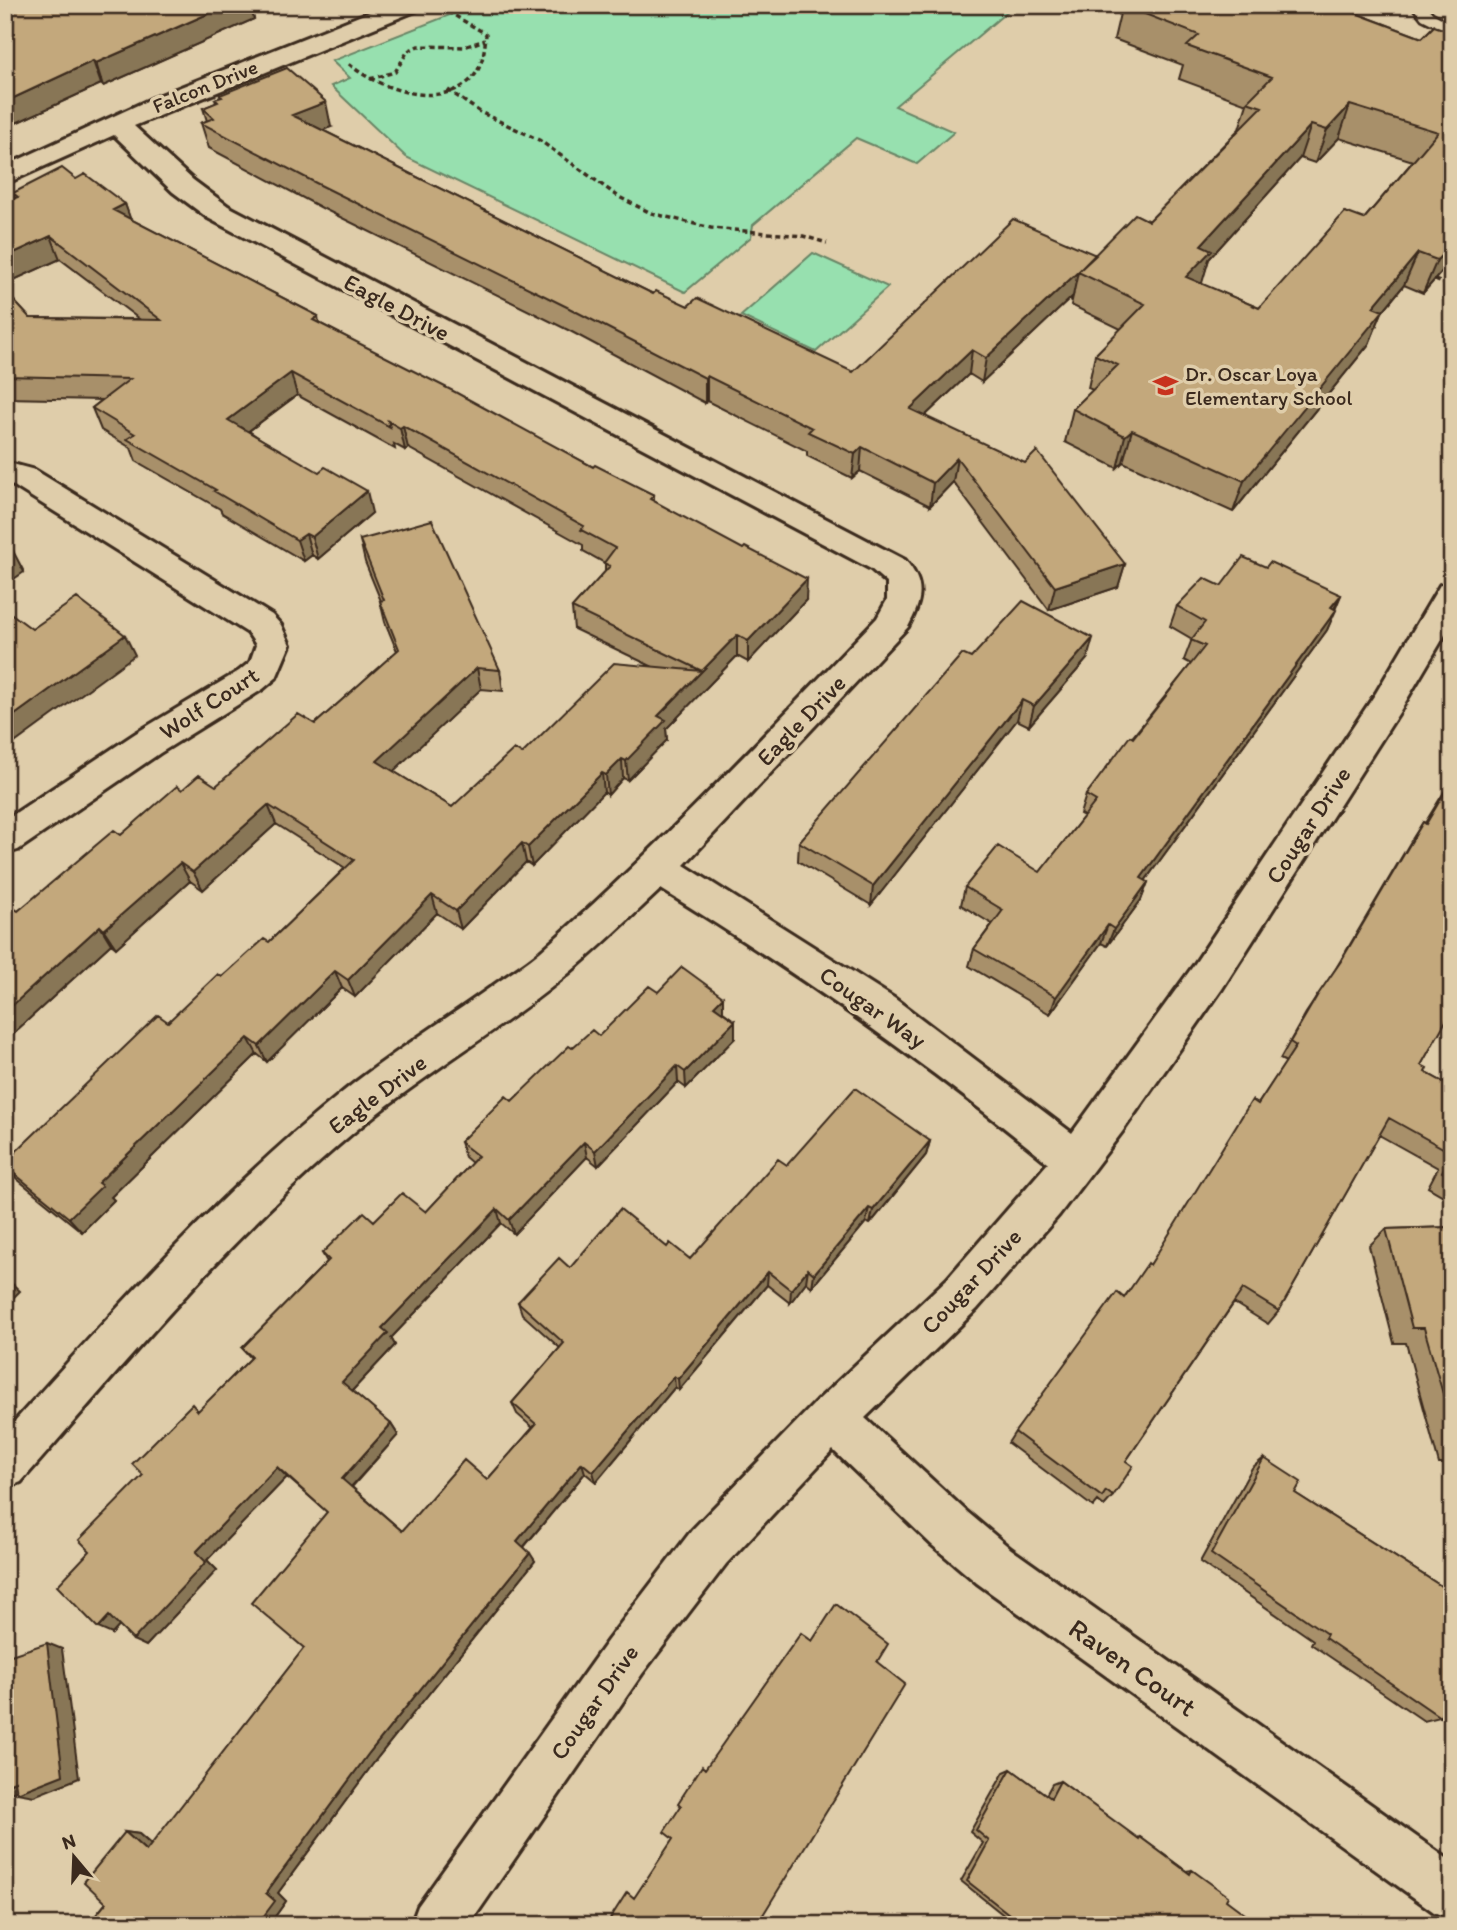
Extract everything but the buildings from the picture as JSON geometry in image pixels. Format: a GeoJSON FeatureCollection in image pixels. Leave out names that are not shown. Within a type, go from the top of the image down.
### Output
{"type":"FeatureCollection","features":[{"type":"Feature","properties":{"kind":"street","name":"Falcon Drive"},"geometry":{"type":"LineString","coordinates":[[5,176],[344,19],[409,5]]}},
{"type":"Feature","properties":{"kind":"street","name":"Eagle Drive"},"geometry":{"type":"LineString","coordinates":[[5,1466],[132,1323],[231,1220],[298,1156],[356,1106],[549,967],[658,868],[904,606],[905,590],[898,573],[872,555],[218,212],[183,186],[116,123]]}},
{"type":"Feature","properties":{"kind":"street","name":"Wolf Court"},"geometry":{"type":"LineString","coordinates":[[5,473],[24,478],[260,624],[274,645],[264,669],[251,680],[148,743],[5,839]]}},
{"type":"Feature","properties":{"kind":"street","name":"Cougar Drive"},"geometry":{"type":"LineString","coordinates":[[437,1925],[668,1598],[709,1547],[832,1418],[962,1294],[1076,1161],[1208,977],[1388,702],[1452,594]]}},
{"type":"Feature","properties":{"kind":"street","name":"Cougar Way"},"geometry":{"type":"LineString","coordinates":[[658,868],[813,964],[871,1004],[1009,1106],[1076,1161]]}},
{"type":"Feature","properties":{"kind":"street","name":"Raven Court"},"geometry":{"type":"LineString","coordinates":[[832,1418],[949,1528],[994,1566],[1452,1894]]}},
{"type":"Feature","properties":{"kind":"lane"},"geometry":{"type":"LineString","coordinates":[[1418,5],[1427,16],[1452,30]]}},
{"type":"Feature","properties":{"kind":"path"},"geometry":{"type":"LineString","coordinates":[[348,63],[369,79],[389,88],[408,92],[448,90],[463,85],[474,76],[486,34],[447,11]]}},
{"type":"Feature","properties":{"kind":"path"},"geometry":{"type":"LineString","coordinates":[[369,79],[395,72],[406,53],[413,48],[428,45],[452,49],[467,48],[486,40]]}},
{"type":"Feature","properties":{"kind":"path"},"geometry":{"type":"LineString","coordinates":[[448,90],[480,112],[566,156],[619,197],[651,213],[700,226],[803,236],[827,243]]}},
{"type":"Feature","properties":{"kind":"path"},"geometry":{"type":"LineString","coordinates":[[1435,280],[1452,287]]}},
{"type":"Feature","properties":{"kind":"green space"},"geometry":{"type":"Polygon","coordinates":[[[475,5],[1015,5],[895,106],[954,132],[917,164],[856,138],[753,225],[751,237],[685,292],[406,157],[331,86],[350,78],[332,61],[475,5]]]}},
{"type":"Feature","properties":{"kind":"green space"},"geometry":{"type":"Polygon","coordinates":[[[813,253],[888,287],[816,352],[741,316],[813,253]]]}},
{"type":"Feature","properties":{"kind":"place","name":"Dr. Oscar Loya Elementary School"},"geometry":{"type":"Point","coordinates":[1165,385]}}]}
